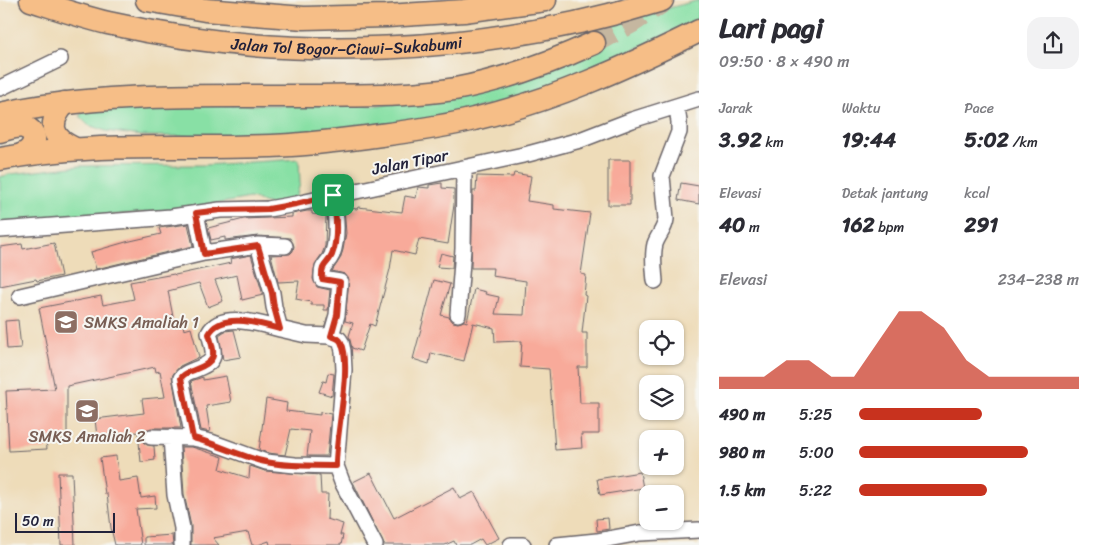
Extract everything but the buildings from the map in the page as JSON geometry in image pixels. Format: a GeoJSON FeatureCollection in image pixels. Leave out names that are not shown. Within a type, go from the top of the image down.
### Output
{"type":"FeatureCollection","features":[{"type":"Feature","properties":{"kind":"highway","name":"Jalan Tol Bogor–Ciawi–Sukabumi"},"geometry":{"type":"LineString","coordinates":[[31,0],[106,23],[188,38],[290,48],[357,49],[418,45],[498,36],[578,22],[631,10],[662,0]]}},
{"type":"Feature","properties":{"kind":"highway","name":"Jalan Tol Bogor–Ciawi–Sukabumi"},"geometry":{"type":"LineString","coordinates":[[148,0],[205,10],[304,18],[387,16],[464,11],[545,0]]}},
{"type":"Feature","properties":{"kind":"highway"},"geometry":{"type":"LineString","coordinates":[[0,159],[72,148],[290,145],[436,127],[474,120],[560,93],[699,31]]}},
{"type":"Feature","properties":{"kind":"highway"},"geometry":{"type":"LineString","coordinates":[[0,114],[65,103],[164,97],[386,95],[428,92],[488,82],[557,59],[594,43]]}},
{"type":"Feature","properties":{"kind":"highway"},"geometry":{"type":"LineString","coordinates":[[65,103],[55,117],[55,133],[59,140],[72,148]]}},
{"type":"Feature","properties":{"kind":"highway"},"geometry":{"type":"LineString","coordinates":[[0,130],[21,127],[30,131],[34,144],[30,150],[23,154]]}},
{"type":"Feature","properties":{"kind":"street"},"geometry":{"type":"LineString","coordinates":[[0,88],[60,59]]}},
{"type":"Feature","properties":{"kind":"street","name":"Jalan Tipar"},"geometry":{"type":"LineString","coordinates":[[0,230],[90,224],[220,210],[268,209],[296,204],[521,156],[580,140],[632,120],[676,108],[699,99]]}},
{"type":"Feature","properties":{"kind":"street"},"geometry":{"type":"LineString","coordinates":[[655,281],[655,242],[666,225],[662,176],[679,132],[676,108]]}},
{"type":"Feature","properties":{"kind":"street"},"geometry":{"type":"LineString","coordinates":[[458,314],[463,249],[464,169]]}},
{"type":"Feature","properties":{"kind":"street"},"geometry":{"type":"LineString","coordinates":[[331,336],[337,315],[340,282],[322,279],[322,270],[331,256],[334,246],[336,221],[333,195]]}},
{"type":"Feature","properties":{"kind":"street"},"geometry":{"type":"LineString","coordinates":[[196,213],[204,254]]}},
{"type":"Feature","properties":{"kind":"street"},"geometry":{"type":"LineString","coordinates":[[258,246],[280,329]]}},
{"type":"Feature","properties":{"kind":"street"},"geometry":{"type":"LineString","coordinates":[[20,296],[204,254],[258,246],[285,246]]}},
{"type":"Feature","properties":{"kind":"street"},"geometry":{"type":"LineString","coordinates":[[193,438],[181,378],[186,373],[205,366],[212,361],[214,354],[209,334],[212,329],[225,322],[248,321],[280,329],[331,336],[339,339],[343,351],[344,370],[336,466],[342,482],[375,545]]}},
{"type":"Feature","properties":{"kind":"street"},"geometry":{"type":"LineString","coordinates":[[151,437],[193,438],[211,442],[266,462],[336,466]]}},
{"type":"Feature","properties":{"kind":"street"},"geometry":{"type":"LineString","coordinates":[[171,437],[175,495],[182,528],[182,545]]}},
{"type":"Feature","properties":{"kind":"street"},"geometry":{"type":"LineString","coordinates":[[557,545],[590,542],[640,533],[699,530]]}},
{"type":"Feature","properties":{"kind":"street"},"geometry":{"type":"LineString","coordinates":[[511,545],[523,545]]}},
{"type":"Feature","properties":{"kind":"green space"},"geometry":{"type":"Polygon","coordinates":[[[699,0],[699,20],[587,71],[526,95],[438,118],[278,137],[141,136],[106,131],[88,125],[80,117],[81,112],[163,105],[380,105],[598,50],[587,30],[699,0]]]}},
{"type":"Feature","properties":{"kind":"green space"},"geometry":{"type":"Polygon","coordinates":[[[299,159],[300,184],[295,200],[273,205],[250,198],[188,209],[0,224],[0,177],[11,174],[80,166],[205,165],[299,159]]]}},
{"type":"Feature","properties":{"kind":"tunnel"},"geometry":{"type":"LineString","coordinates":[[594,43],[632,22],[664,1]]}},
{"type":"Feature","properties":{"kind":"place","name":"SMKS Amaliah 1"},"geometry":{"type":"Point","coordinates":[66,322]}},
{"type":"Feature","properties":{"kind":"place","name":"SMKS Amaliah 2"},"geometry":{"type":"Point","coordinates":[87,411]}},
{"type":"Feature","properties":{"kind":"route"},"geometry":{"type":"LineString","coordinates":[[333,195],[336,212],[336,232],[331,256],[322,270],[322,279],[340,282],[337,315],[331,336],[339,339],[341,342],[344,370],[336,466],[266,462],[211,442],[193,438],[181,378],[186,373],[205,366],[212,361],[214,354],[213,345],[209,334],[212,329],[225,322],[248,321],[280,329],[258,246],[204,254],[196,213],[220,210],[268,209],[333,195]]}}]}
